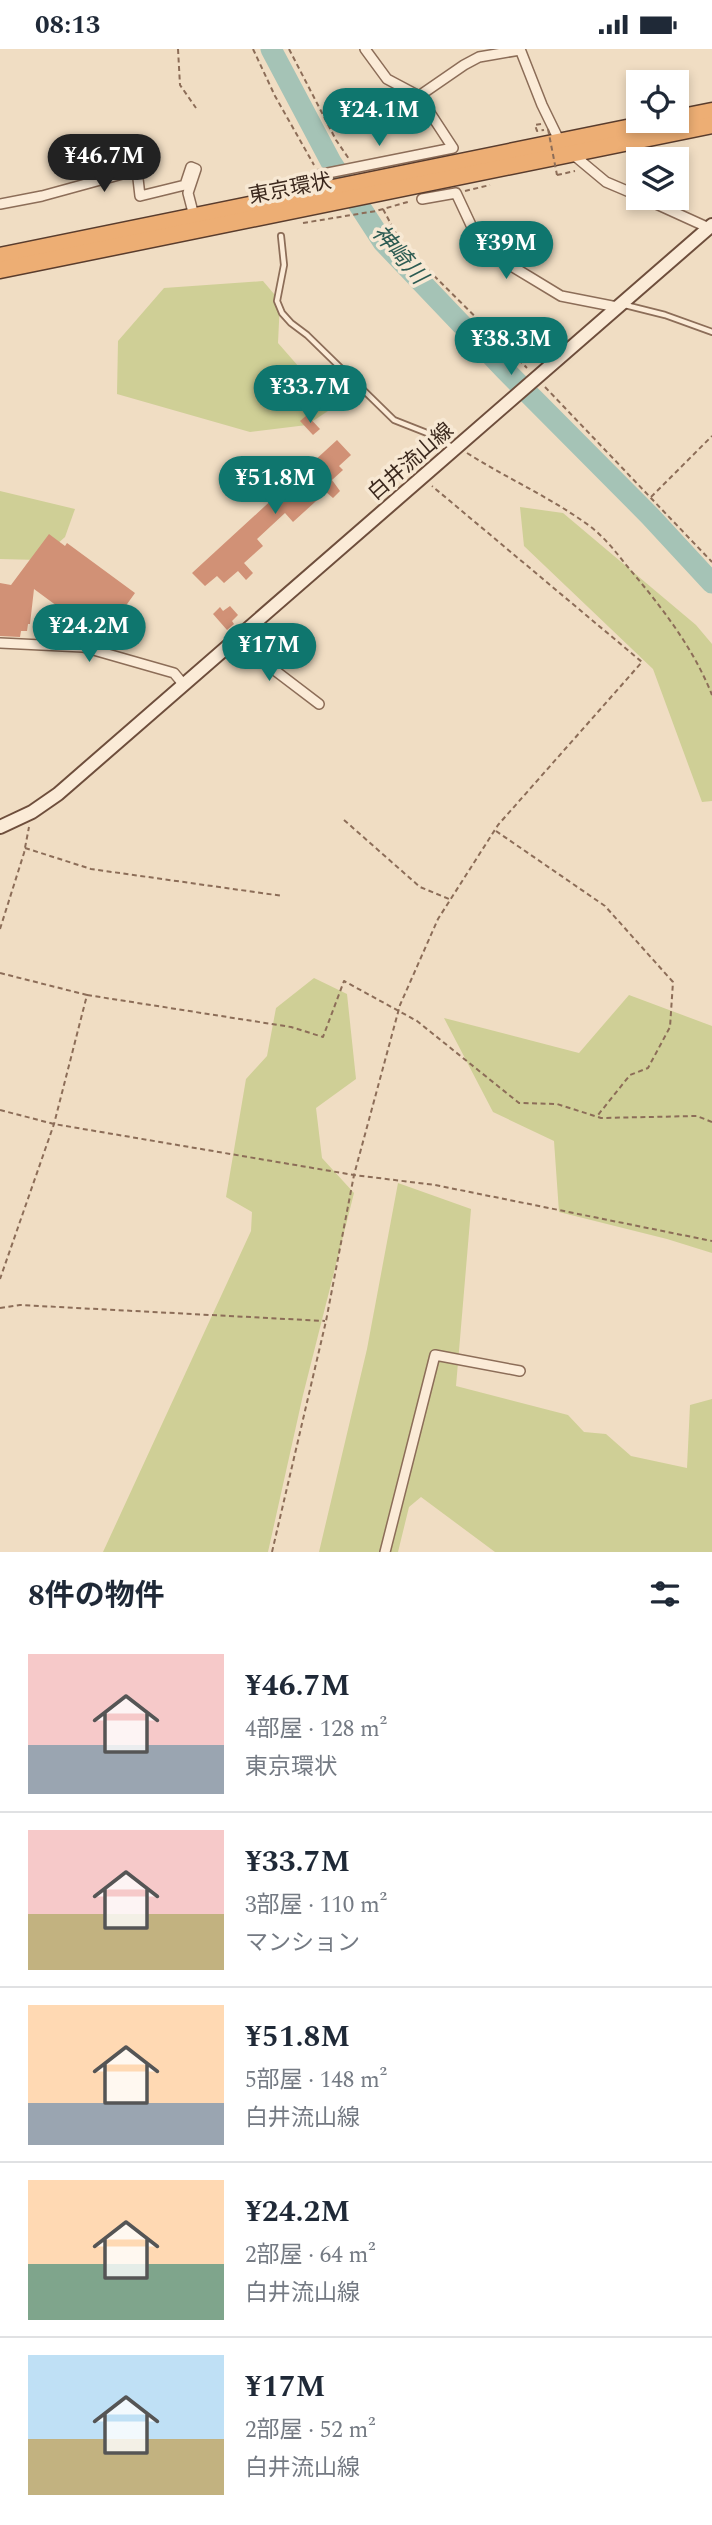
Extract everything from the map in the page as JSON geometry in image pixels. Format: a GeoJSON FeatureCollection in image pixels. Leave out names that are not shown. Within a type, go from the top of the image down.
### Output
{"type":"FeatureCollection","features":[{"type":"Feature","properties":{"kind":"highway"},"geometry":{"type":"LineString","coordinates":[[689,116],[712,111]]}},
{"type":"Feature","properties":{"kind":"highway","name":"東京環状"},"geometry":{"type":"LineString","coordinates":[[368,188],[553,134],[626,125]]}},
{"type":"Feature","properties":{"kind":"highway","name":"東京環状"},"geometry":{"type":"LineString","coordinates":[[0,256],[325,188],[368,188],[572,154],[712,125]]}},
{"type":"Feature","properties":{"kind":"highway","name":"東京環状"},"geometry":{"type":"LineString","coordinates":[[0,270],[325,188]]}},
{"type":"Feature","properties":{"kind":"main road","name":"白井流山線"},"geometry":{"type":"LineString","coordinates":[[0,827],[32,812],[58,794],[710,226]]}},
{"type":"Feature","properties":{"kind":"street"},"geometry":{"type":"LineString","coordinates":[[325,188],[355,167],[453,148],[419,96],[387,79],[365,49]]}},
{"type":"Feature","properties":{"kind":"street"},"geometry":{"type":"LineString","coordinates":[[419,96],[479,57],[520,49],[553,134],[606,182],[626,191]]}},
{"type":"Feature","properties":{"kind":"street"},"geometry":{"type":"LineString","coordinates":[[0,205],[137,170],[140,196],[185,185],[191,167],[196,169],[188,193],[194,216]]}},
{"type":"Feature","properties":{"kind":"street"},"geometry":{"type":"LineString","coordinates":[[422,198],[456,193],[478,240],[495,256],[561,296],[619,306]]}},
{"type":"Feature","properties":{"kind":"street"},"geometry":{"type":"LineString","coordinates":[[672,210],[710,226]]}},
{"type":"Feature","properties":{"kind":"street"},"geometry":{"type":"LineString","coordinates":[[235,640],[319,704]]}},
{"type":"Feature","properties":{"kind":"street"},"geometry":{"type":"LineString","coordinates":[[0,643],[83,647],[174,673],[184,685]]}},
{"type":"Feature","properties":{"kind":"street"},"geometry":{"type":"LineString","coordinates":[[385,1552],[435,1355],[520,1371]]}},
{"type":"Feature","properties":{"kind":"lane"},"geometry":{"type":"LineString","coordinates":[[281,236],[284,265],[277,301],[282,313],[394,420],[456,448]]}},
{"type":"Feature","properties":{"kind":"lane"},"geometry":{"type":"LineString","coordinates":[[619,306],[665,315],[712,333]]}},
{"type":"Feature","properties":{"kind":"path"},"geometry":{"type":"LineString","coordinates":[[178,49],[180,85],[196,109]]}},
{"type":"Feature","properties":{"kind":"path"},"geometry":{"type":"LineString","coordinates":[[253,49],[275,96],[311,156],[325,188]]}},
{"type":"Feature","properties":{"kind":"path"},"geometry":{"type":"LineString","coordinates":[[289,49],[336,140],[355,167]]}},
{"type":"Feature","properties":{"kind":"path"},"geometry":{"type":"LineString","coordinates":[[544,123],[535,125],[537,131],[553,134],[558,175],[575,171]]}},
{"type":"Feature","properties":{"kind":"path"},"geometry":{"type":"LineString","coordinates":[[344,217],[422,198]]}},
{"type":"Feature","properties":{"kind":"path"},"geometry":{"type":"LineString","coordinates":[[651,498],[712,436]]}},
{"type":"Feature","properties":{"kind":"path"},"geometry":{"type":"LineString","coordinates":[[456,448],[503,476],[548,498],[592,528],[607,542],[656,600],[687,646],[712,695]]}},
{"type":"Feature","properties":{"kind":"path"},"geometry":{"type":"LineString","coordinates":[[272,1552],[326,1321],[354,1175],[398,1012],[438,919],[495,830],[642,662],[422,477]]}},
{"type":"Feature","properties":{"kind":"path"},"geometry":{"type":"LineString","coordinates":[[0,929],[25,848],[32,812]]}},
{"type":"Feature","properties":{"kind":"path"},"geometry":{"type":"LineString","coordinates":[[344,820],[420,887],[450,899]]}},
{"type":"Feature","properties":{"kind":"path"},"geometry":{"type":"LineString","coordinates":[[495,830],[605,906],[673,982],[670,1027],[648,1068],[630,1076],[597,1117]]}},
{"type":"Feature","properties":{"kind":"path"},"geometry":{"type":"LineString","coordinates":[[25,848],[91,869],[283,896]]}},
{"type":"Feature","properties":{"kind":"path"},"geometry":{"type":"LineString","coordinates":[[0,973],[87,995],[291,1027],[323,1037],[344,981],[417,1021],[519,1103],[557,1104],[597,1117],[697,1116],[712,1122]]}},
{"type":"Feature","properties":{"kind":"path"},"geometry":{"type":"LineString","coordinates":[[0,1279],[54,1124],[87,995]]}},
{"type":"Feature","properties":{"kind":"path"},"geometry":{"type":"LineString","coordinates":[[0,1110],[54,1124],[354,1175],[435,1185],[712,1241]]}},
{"type":"Feature","properties":{"kind":"path"},"geometry":{"type":"LineString","coordinates":[[0,1308],[20,1304],[326,1321]]}},
{"type":"Feature","properties":{"kind":"green space"},"geometry":{"type":"Polygon","coordinates":[[[263,281],[280,301],[278,343],[334,407],[307,425],[250,432],[117,394],[118,341],[164,288],[263,281]]]}},
{"type":"Feature","properties":{"kind":"green space"},"geometry":{"type":"Polygon","coordinates":[[[0,491],[75,509],[65,537],[39,560],[0,559],[0,491]]]}},
{"type":"Feature","properties":{"kind":"green space"},"geometry":{"type":"Polygon","coordinates":[[[520,507],[563,513],[696,625],[712,644],[712,801],[702,802],[653,669],[524,546],[520,507]]]}},
{"type":"Feature","properties":{"kind":"green space"},"geometry":{"type":"Polygon","coordinates":[[[314,978],[347,994],[356,1079],[316,1108],[322,1158],[354,1193],[303,1395],[268,1552],[103,1552],[251,1231],[252,1212],[226,1197],[246,1079],[267,1056],[276,1008],[314,978]]]}},
{"type":"Feature","properties":{"kind":"green space"},"geometry":{"type":"Polygon","coordinates":[[[629,995],[712,1026],[712,1253],[559,1212],[554,1141],[493,1112],[444,1018],[579,1053],[629,995]]]}},
{"type":"Feature","properties":{"kind":"green space"},"geometry":{"type":"Polygon","coordinates":[[[398,1183],[471,1209],[456,1386],[568,1415],[584,1432],[606,1434],[631,1456],[687,1468],[690,1405],[712,1399],[712,1552],[495,1552],[421,1497],[409,1507],[398,1552],[319,1552],[367,1349],[398,1183]]]}},
{"type":"Feature","properties":{"kind":"building"},"geometry":{"type":"Polygon","coordinates":[[[307,415],[320,429],[313,435],[300,421],[307,415]]]}},
{"type":"Feature","properties":{"kind":"building"},"geometry":{"type":"Polygon","coordinates":[[[337,440],[351,455],[339,466],[343,470],[332,480],[340,491],[333,498],[326,492],[293,522],[285,513],[257,539],[263,546],[244,563],[253,573],[246,580],[238,571],[224,583],[217,576],[205,586],[192,573],[337,440]]]}},
{"type":"Feature","properties":{"kind":"building"},"geometry":{"type":"Polygon","coordinates":[[[49,534],[65,546],[67,543],[135,593],[102,639],[68,614],[64,620],[53,612],[57,606],[34,589],[27,631],[21,631],[20,637],[0,636],[0,583],[11,585],[49,534]]]}},
{"type":"Feature","properties":{"kind":"building"},"geometry":{"type":"Polygon","coordinates":[[[230,606],[238,615],[227,630],[213,614],[220,607],[223,611],[230,606]]]}},
{"type":"Feature","properties":{"kind":"waterway","name":"神崎川"},"geometry":{"type":"LineString","coordinates":[[271,49],[331,162],[383,242],[712,583]]}}]}
